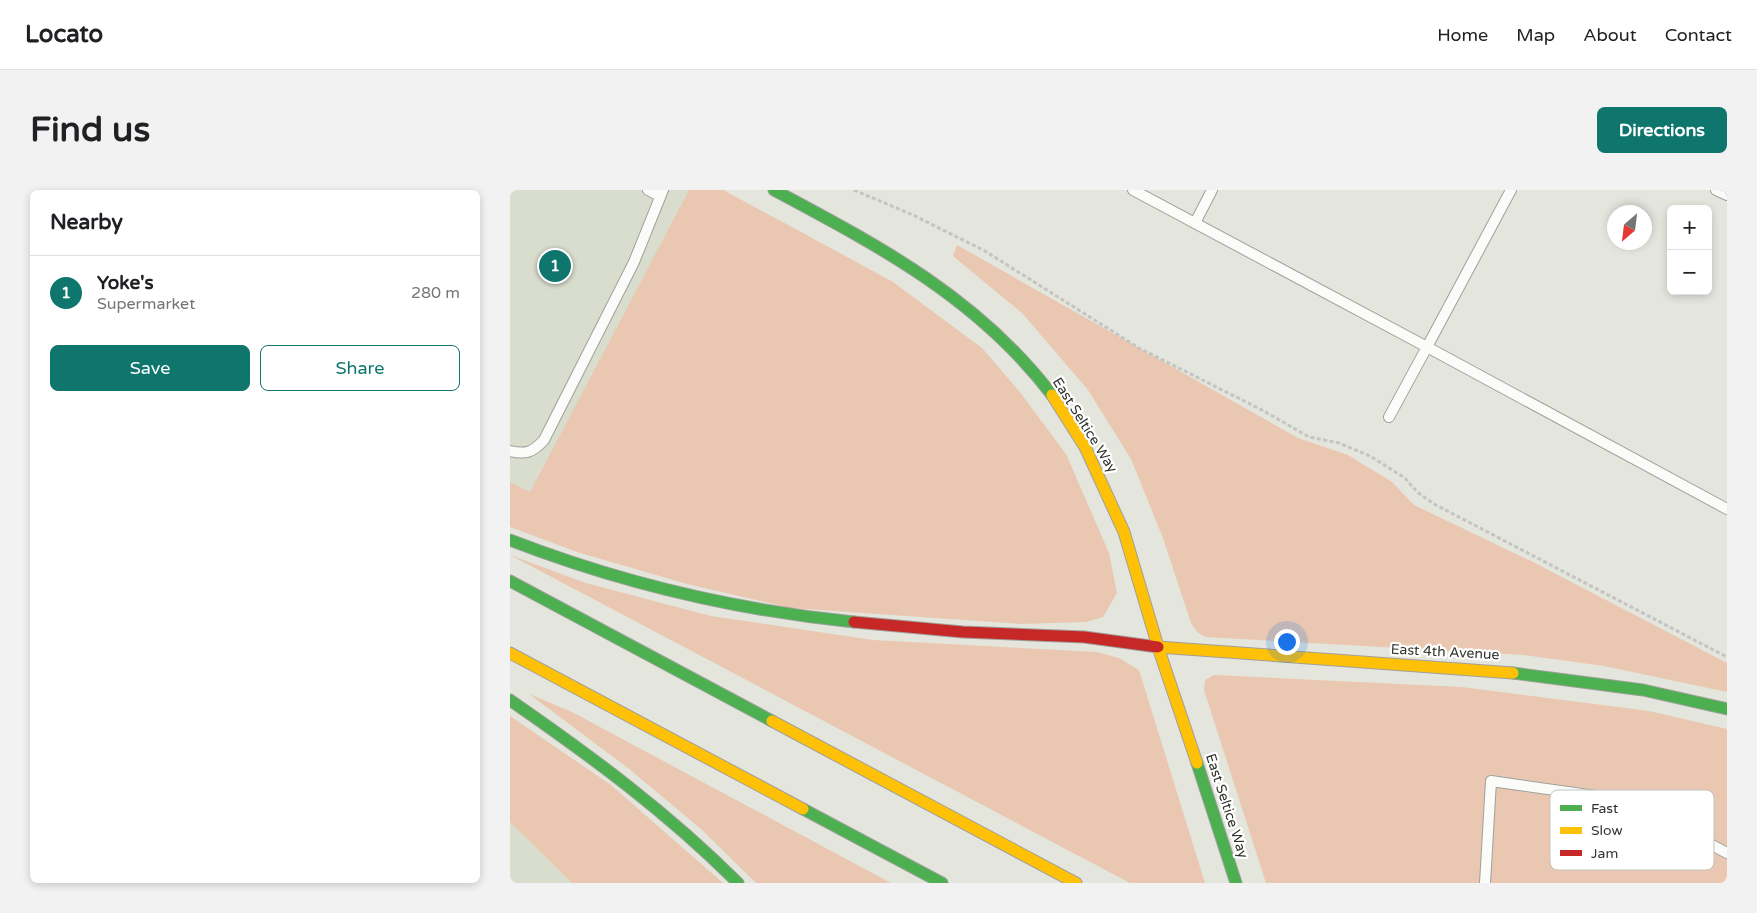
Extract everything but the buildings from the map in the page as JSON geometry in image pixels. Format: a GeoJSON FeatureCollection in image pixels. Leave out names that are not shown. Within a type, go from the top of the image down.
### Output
{"type":"FeatureCollection","features":[{"type":"Feature","properties":{"kind":"main road","name":"East Seltice Way"},"geometry":{"type":"LineString","coordinates":[[774,190],[874,244],[957,298],[991,326],[1021,357],[1055,400],[1097,467],[1124,533],[1158,647],[1236,883]]}},
{"type":"Feature","properties":{"kind":"main road","name":"East 4th Avenue"},"geometry":{"type":"LineString","coordinates":[[510,540],[626,581],[705,600],[834,622],[965,632],[1084,635],[1120,638],[1158,647],[1244,655],[1544,674],[1637,688],[1727,709]]}},
{"type":"Feature","properties":{"kind":"main road"},"geometry":{"type":"LineString","coordinates":[[510,581],[1076,883]]}},
{"type":"Feature","properties":{"kind":"main road"},"geometry":{"type":"LineString","coordinates":[[510,653],[942,883]]}},
{"type":"Feature","properties":{"kind":"main road"},"geometry":{"type":"LineString","coordinates":[[510,700],[586,752],[649,801],[692,838],[738,883]]}},
{"type":"Feature","properties":{"kind":"lane"},"geometry":{"type":"LineString","coordinates":[[510,451],[524,454],[535,450],[544,440],[634,262],[661,193],[648,190]]}},
{"type":"Feature","properties":{"kind":"lane"},"geometry":{"type":"LineString","coordinates":[[1134,190],[1727,509]]}},
{"type":"Feature","properties":{"kind":"lane"},"geometry":{"type":"LineString","coordinates":[[1195,223],[1212,190]]}},
{"type":"Feature","properties":{"kind":"lane"},"geometry":{"type":"LineString","coordinates":[[1389,417],[1511,190]]}},
{"type":"Feature","properties":{"kind":"lane"},"geometry":{"type":"LineString","coordinates":[[1716,190],[1727,195]]}},
{"type":"Feature","properties":{"kind":"lane"},"geometry":{"type":"LineString","coordinates":[[1485,883],[1491,780],[1558,790]]}},
{"type":"Feature","properties":{"kind":"lane"},"geometry":{"type":"LineString","coordinates":[[1714,846],[1727,853]]}},
{"type":"Feature","properties":{"kind":"path"},"geometry":{"type":"LineString","coordinates":[[854,190],[914,215],[985,251],[1139,348],[1262,410],[1309,437],[1339,443],[1370,456],[1404,478],[1417,492],[1434,504],[1727,657]]}},
{"type":"Feature","properties":{"kind":"shaded area"},"geometry":{"type":"Polygon","coordinates":[[[510,190],[689,190],[530,493],[510,482],[510,190]]]}},
{"type":"Feature","properties":{"kind":"shaded area"},"geometry":{"type":"Polygon","coordinates":[[[689,190],[723,190],[792,227],[893,282],[982,348],[1019,391],[1066,454],[1109,553],[1117,593],[1103,617],[1086,622],[1021,624],[791,608],[687,584],[577,552],[510,527],[510,482],[530,492],[689,190]]]}},
{"type":"Feature","properties":{"kind":"shaded area"},"geometry":{"type":"Polygon","coordinates":[[[957,245],[1298,438],[1348,455],[1392,482],[1414,505],[1533,562],[1727,663],[1727,692],[1604,666],[1524,655],[1205,637],[1197,632],[1191,623],[1163,538],[1131,459],[1088,390],[1022,313],[953,256],[957,245]]]}},
{"type":"Feature","properties":{"kind":"shaded area"},"geometry":{"type":"Polygon","coordinates":[[[510,555],[586,583],[711,616],[873,640],[1097,652],[1119,658],[1139,670],[1205,883],[1130,883],[510,555]]]}},
{"type":"Feature","properties":{"kind":"shaded area"},"geometry":{"type":"Polygon","coordinates":[[[1214,675],[1462,687],[1649,711],[1727,729],[1727,883],[1266,883],[1204,690],[1205,680],[1214,675]]]}},
{"type":"Feature","properties":{"kind":"shaded area"},"geometry":{"type":"Polygon","coordinates":[[[529,694],[572,712],[891,883],[756,883],[701,829],[628,768],[529,694]]]}},
{"type":"Feature","properties":{"kind":"shaded area"},"geometry":{"type":"Polygon","coordinates":[[[510,716],[611,785],[723,883],[572,883],[510,822],[510,716]]]}},
{"type":"Feature","properties":{"kind":"shaded area"},"geometry":{"type":"Polygon","coordinates":[[[510,822],[572,883],[510,883],[510,822]]]}},
{"type":"Feature","properties":{"kind":"traffic: fast"},"geometry":{"type":"LineString","coordinates":[[774,190],[889,254],[959,302],[992,330],[1023,361],[1052,395]]}},
{"type":"Feature","properties":{"kind":"traffic: fast"},"geometry":{"type":"LineString","coordinates":[[510,540],[594,569],[679,593],[766,610],[854,622]]}},
{"type":"Feature","properties":{"kind":"traffic: fast"},"geometry":{"type":"LineString","coordinates":[[510,581],[772,721]]}},
{"type":"Feature","properties":{"kind":"traffic: fast"},"geometry":{"type":"LineString","coordinates":[[1513,673],[1643,690],[1727,709]]}},
{"type":"Feature","properties":{"kind":"traffic: fast"},"geometry":{"type":"LineString","coordinates":[[510,700],[628,786],[684,833],[738,883]]}},
{"type":"Feature","properties":{"kind":"traffic: fast"},"geometry":{"type":"LineString","coordinates":[[1197,763],[1236,883]]}},
{"type":"Feature","properties":{"kind":"traffic: fast"},"geometry":{"type":"LineString","coordinates":[[803,809],[942,883]]}},
{"type":"Feature","properties":{"kind":"traffic: slow"},"geometry":{"type":"LineString","coordinates":[[1052,395],[1085,447],[1124,532],[1159,650],[1197,763]]}},
{"type":"Feature","properties":{"kind":"traffic: slow"},"geometry":{"type":"LineString","coordinates":[[1158,647],[1513,673]]}},
{"type":"Feature","properties":{"kind":"traffic: slow"},"geometry":{"type":"LineString","coordinates":[[510,653],[803,809]]}},
{"type":"Feature","properties":{"kind":"traffic: slow"},"geometry":{"type":"LineString","coordinates":[[772,721],[1076,883]]}},
{"type":"Feature","properties":{"kind":"traffic: jam"},"geometry":{"type":"LineString","coordinates":[[854,622],[963,632],[1084,637],[1158,647]]}},
{"type":"Feature","properties":{"kind":"place","name":"Yoke's"},"geometry":{"type":"Point","coordinates":[555,266]}}]}
